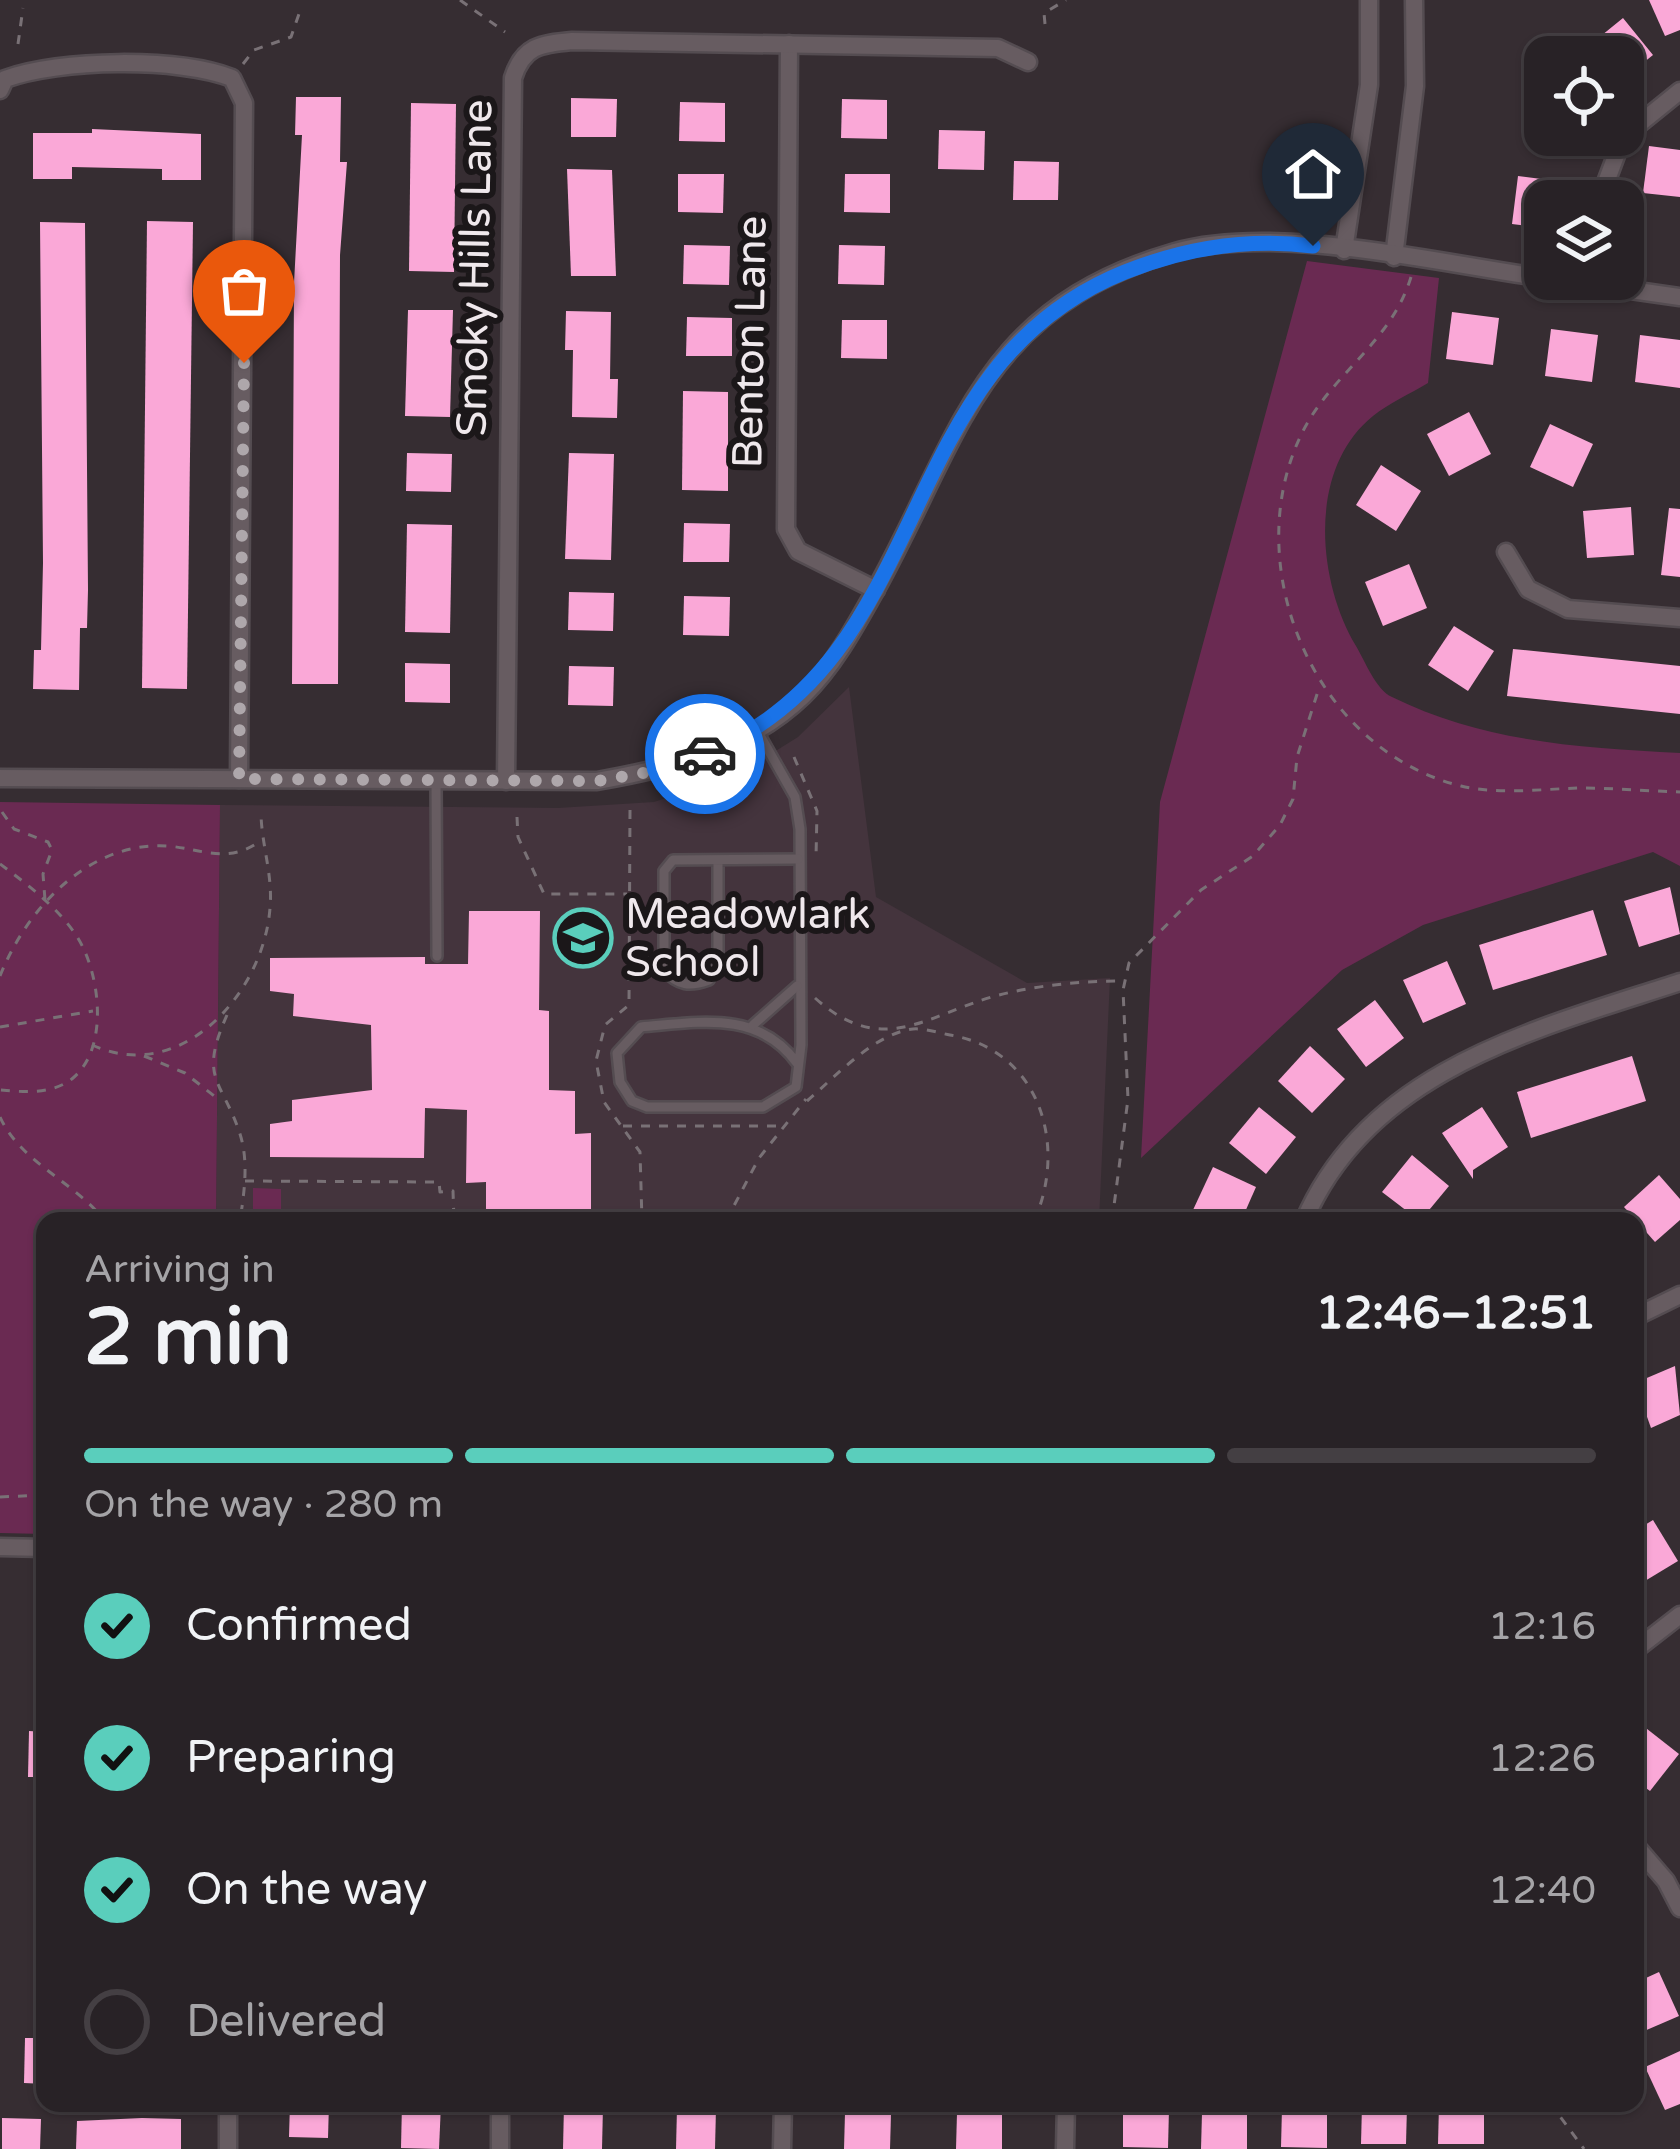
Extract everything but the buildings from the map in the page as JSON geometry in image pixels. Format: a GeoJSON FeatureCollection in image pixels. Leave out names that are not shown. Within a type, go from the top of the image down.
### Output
{"type":"FeatureCollection","features":[{"type":"Feature","properties":{"kind":"street"},"geometry":{"type":"LineString","coordinates":[[1344,250],[1369,85],[1369,0]]}},
{"type":"Feature","properties":{"kind":"street"},"geometry":{"type":"LineString","coordinates":[[1394,257],[1414,86],[1414,0]]}},
{"type":"Feature","properties":{"kind":"street","name":"Smoky Hills Lane"},"geometry":{"type":"LineString","coordinates":[[506,781],[513,78],[520,57],[538,45],[572,41],[998,48],[1028,62]]}},
{"type":"Feature","properties":{"kind":"street","name":"Benton Lane"},"geometry":{"type":"LineString","coordinates":[[789,44],[786,529],[798,551],[876,590]]}},
{"type":"Feature","properties":{"kind":"street"},"geometry":{"type":"LineString","coordinates":[[0,90],[5,79],[39,67],[188,68],[232,79],[244,103],[239,779]]}},
{"type":"Feature","properties":{"kind":"street"},"geometry":{"type":"LineString","coordinates":[[1607,180],[1623,136],[1680,91]]}},
{"type":"Feature","properties":{"kind":"street"},"geometry":{"type":"LineString","coordinates":[[0,778],[597,781],[672,768],[757,730],[816,680],[876,590],[960,415],[995,364],[1051,311],[1108,279],[1178,251],[1282,242],[1524,275]]}},
{"type":"Feature","properties":{"kind":"street"},"geometry":{"type":"LineString","coordinates":[[1644,291],[1680,297]]}},
{"type":"Feature","properties":{"kind":"street"},"geometry":{"type":"LineString","coordinates":[[1506,552],[1528,590],[1568,609],[1680,618]]}},
{"type":"Feature","properties":{"kind":"street"},"geometry":{"type":"LineString","coordinates":[[1310,1212],[1354,1142],[1408,1091],[1469,1055],[1680,982]]}},
{"type":"Feature","properties":{"kind":"street"},"geometry":{"type":"LineString","coordinates":[[1644,1313],[1680,1295]]}},
{"type":"Feature","properties":{"kind":"street"},"geometry":{"type":"LineString","coordinates":[[0,1547],[36,1548]]}},
{"type":"Feature","properties":{"kind":"street"},"geometry":{"type":"LineString","coordinates":[[1644,1643],[1680,1615]]}},
{"type":"Feature","properties":{"kind":"street"},"geometry":{"type":"LineString","coordinates":[[1644,1855],[1666,1881],[1680,1909]]}},
{"type":"Feature","properties":{"kind":"street"},"geometry":{"type":"LineString","coordinates":[[228,2149],[229,2112]]}},
{"type":"Feature","properties":{"kind":"street"},"geometry":{"type":"LineString","coordinates":[[500,2112],[500,2149]]}},
{"type":"Feature","properties":{"kind":"street"},"geometry":{"type":"LineString","coordinates":[[782,2149],[783,2112]]}},
{"type":"Feature","properties":{"kind":"street"},"geometry":{"type":"LineString","coordinates":[[1065,2149],[1066,2112]]}},
{"type":"Feature","properties":{"kind":"lane"},"geometry":{"type":"LineString","coordinates":[[757,730],[795,797],[798,859],[797,1063],[796,1087],[763,1107],[647,1107],[632,1101],[620,1082],[617,1053],[640,1027],[753,1025],[783,1043],[797,1063]]}},
{"type":"Feature","properties":{"kind":"lane"},"geometry":{"type":"LineString","coordinates":[[436,780],[437,956]]}},
{"type":"Feature","properties":{"kind":"lane"},"geometry":{"type":"LineString","coordinates":[[718,860],[718,962],[710,980],[692,986],[673,981],[664,970],[664,871],[673,860],[798,859]]}},
{"type":"Feature","properties":{"kind":"lane"},"geometry":{"type":"LineString","coordinates":[[753,1025],[797,986]]}},
{"type":"Feature","properties":{"kind":"path"},"geometry":{"type":"LineString","coordinates":[[460,0],[505,32]]}},
{"type":"Feature","properties":{"kind":"path"},"geometry":{"type":"LineString","coordinates":[[1045,25],[1044,13],[1066,0]]}},
{"type":"Feature","properties":{"kind":"path"},"geometry":{"type":"LineString","coordinates":[[18,44],[23,8]]}},
{"type":"Feature","properties":{"kind":"path"},"geometry":{"type":"LineString","coordinates":[[232,79],[254,50],[291,37],[299,14]]}},
{"type":"Feature","properties":{"kind":"path"},"geometry":{"type":"LineString","coordinates":[[1416,260],[1391,325],[1314,412],[1288,466],[1279,536],[1285,597],[1291,625],[1320,684],[1391,752],[1459,785],[1680,792]]}},
{"type":"Feature","properties":{"kind":"path"},"geometry":{"type":"LineString","coordinates":[[1113,1212],[1128,1100],[1124,981],[1145,942],[1201,890],[1252,856],[1280,825],[1293,799],[1297,757],[1320,684]]}},
{"type":"Feature","properties":{"kind":"path"},"geometry":{"type":"LineString","coordinates":[[630,811],[629,1005],[605,1025],[596,1061],[604,1102],[640,1152],[642,1212]]}},
{"type":"Feature","properties":{"kind":"path"},"geometry":{"type":"LineString","coordinates":[[2,812],[14,829],[48,842],[52,850],[44,874],[45,902]]}},
{"type":"Feature","properties":{"kind":"path"},"geometry":{"type":"LineString","coordinates":[[241,1212],[245,1181],[240,1133],[222,1102],[214,1060],[228,1013],[267,932],[270,871],[261,814]]}},
{"type":"Feature","properties":{"kind":"path"},"geometry":{"type":"LineString","coordinates":[[518,817],[518,837],[544,894],[630,894]]}},
{"type":"Feature","properties":{"kind":"path"},"geometry":{"type":"LineString","coordinates":[[0,976],[9,954],[45,902],[82,870],[127,849],[164,846],[224,856],[262,840]]}},
{"type":"Feature","properties":{"kind":"path"},"geometry":{"type":"LineString","coordinates":[[0,864],[45,902],[83,949],[96,1010],[92,1046],[74,1078],[55,1088],[0,1090]]}},
{"type":"Feature","properties":{"kind":"path"},"geometry":{"type":"LineString","coordinates":[[801,1106],[853,1062],[913,1029],[1017,991],[1124,981]]}},
{"type":"Feature","properties":{"kind":"path"},"geometry":{"type":"LineString","coordinates":[[814,997],[855,1024],[970,1038],[1028,1081],[1051,1146],[1050,1179],[1037,1212]]}},
{"type":"Feature","properties":{"kind":"path"},"geometry":{"type":"LineString","coordinates":[[0,1027],[96,1010]]}},
{"type":"Feature","properties":{"kind":"path"},"geometry":{"type":"LineString","coordinates":[[142,1055],[188,1040],[228,1013]]}},
{"type":"Feature","properties":{"kind":"path"},"geometry":{"type":"LineString","coordinates":[[92,1046],[142,1055],[185,1073],[222,1102]]}},
{"type":"Feature","properties":{"kind":"path"},"geometry":{"type":"LineString","coordinates":[[0,1117],[26,1152],[98,1212]]}},
{"type":"Feature","properties":{"kind":"path"},"geometry":{"type":"LineString","coordinates":[[622,1126],[783,1126]]}},
{"type":"Feature","properties":{"kind":"path"},"geometry":{"type":"LineString","coordinates":[[245,1181],[439,1182],[440,1192],[453,1191],[454,1212]]}},
{"type":"Feature","properties":{"kind":"path"},"geometry":{"type":"LineString","coordinates":[[0,1497],[36,1495]]}},
{"type":"Feature","properties":{"kind":"path"},"geometry":{"type":"LineString","coordinates":[[1557,2112],[1584,2149]]}},
{"type":"Feature","properties":{"kind":"shaded area"},"geometry":{"type":"Polygon","coordinates":[[[1307,261],[1439,278],[1428,383],[1379,411],[1352,438],[1328,495],[1325,526],[1333,590],[1371,674],[1392,697],[1461,724],[1569,745],[1680,753],[1680,866],[1653,852],[1423,925],[1342,970],[1141,1158],[1160,802],[1307,261]]]}},
{"type":"Feature","properties":{"kind":"shaded area","name":"Meadowlark School"},"geometry":{"type":"Polygon","coordinates":[[[849,687],[876,897],[1027,983],[1110,978],[1099,1212],[216,1212],[220,805],[558,808],[654,802],[737,775],[798,737],[849,687]]]}},
{"type":"Feature","properties":{"kind":"shaded area"},"geometry":{"type":"Polygon","coordinates":[[[0,802],[220,805],[216,1212],[36,1212],[36,1534],[0,1533],[0,802]]]}},
{"type":"Feature","properties":{"kind":"shaded area"},"geometry":{"type":"Polygon","coordinates":[[[253,1188],[281,1189],[281,1212],[253,1212],[253,1188]]]}},
{"type":"Feature","properties":{"kind":"way so far"},"geometry":{"type":"LineString","coordinates":[[244,363],[239,779],[597,781],[672,768],[705,754]]}},
{"type":"Feature","properties":{"kind":"place","name":"Meadowlark School"},"geometry":{"type":"Point","coordinates":[583,938]}},
{"type":"Feature","properties":{"kind":"route"},"geometry":{"type":"LineString","coordinates":[[705,754],[757,730],[802,697],[830,663],[901,544],[960,415],[995,364],[1051,311],[1108,279],[1178,251],[1282,242],[1313,246]]}}]}
